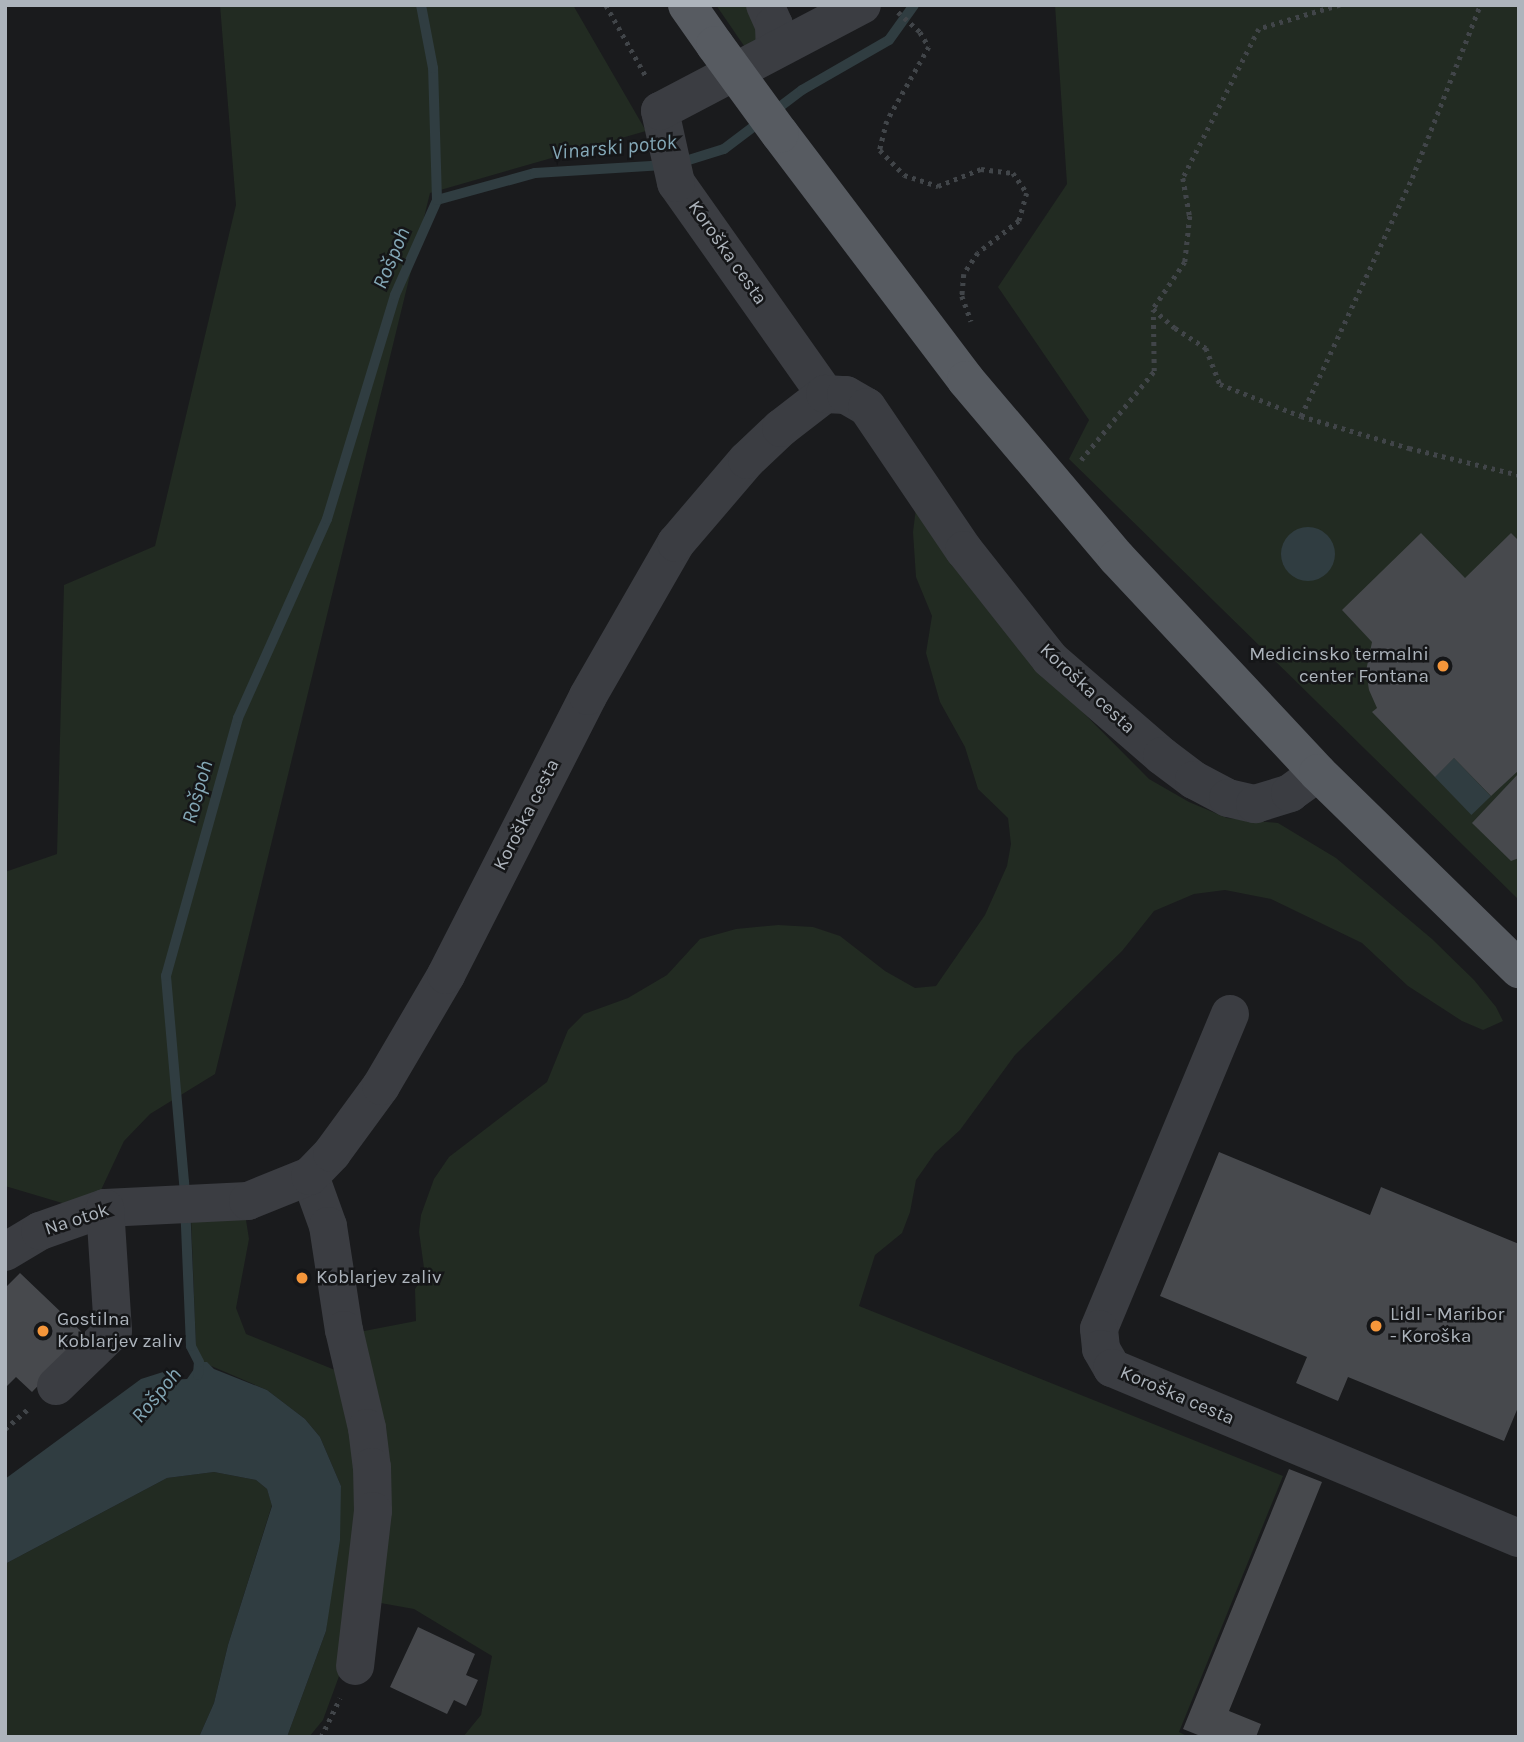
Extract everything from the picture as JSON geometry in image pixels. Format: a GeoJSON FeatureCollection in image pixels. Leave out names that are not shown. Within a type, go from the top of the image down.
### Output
{"type":"FeatureCollection","features":[{"type":"Feature","properties":{"kind":"main road"},"geometry":{"type":"LineString","coordinates":[[687,5],[780,134],[966,380],[1117,558],[1318,773],[1519,969]]}},
{"type":"Feature","properties":{"kind":"street"},"geometry":{"type":"LineString","coordinates":[[765,5],[774,25],[775,50]]}},
{"type":"Feature","properties":{"kind":"street"},"geometry":{"type":"LineString","coordinates":[[664,128],[775,50],[862,5]]}},
{"type":"Feature","properties":{"kind":"street","name":"Koroška cesta"},"geometry":{"type":"LineString","coordinates":[[664,128],[676,183],[825,394]]}},
{"type":"Feature","properties":{"kind":"street","name":"Koroška cesta"},"geometry":{"type":"LineString","coordinates":[[216,1202],[248,1201],[310,1176],[352,1128],[406,1045],[446,975],[587,696],[676,543],[747,460],[825,394],[846,395],[867,407],[964,550],[1050,659],[1162,756],[1194,780],[1228,798],[1255,804],[1290,793],[1318,773]]}},
{"type":"Feature","properties":{"kind":"street","name":"Koroška cesta"},"geometry":{"type":"LineString","coordinates":[[1230,1014],[1099,1328],[1101,1349],[1112,1368],[1519,1538]]}},
{"type":"Feature","properties":{"kind":"street"},"geometry":{"type":"LineString","coordinates":[[310,1176],[328,1226],[344,1330],[367,1428],[372,1467],[373,1522],[355,1666]]}},
{"type":"Feature","properties":{"kind":"street","name":"Na otok"},"geometry":{"type":"LineString","coordinates":[[5,1252],[40,1231],[105,1208],[216,1202]]}},
{"type":"Feature","properties":{"kind":"street"},"geometry":{"type":"LineString","coordinates":[[56,1386],[113,1331],[105,1208]]}},
{"type":"Feature","properties":{"kind":"path"},"geometry":{"type":"LineString","coordinates":[[606,5],[644,70],[664,128]]}},
{"type":"Feature","properties":{"kind":"path"},"geometry":{"type":"LineString","coordinates":[[890,5],[920,32],[929,47],[887,121],[880,149],[904,175],[938,186],[981,169],[1013,173],[1027,193],[1019,221],[978,253],[964,274],[962,296],[972,322]]}},
{"type":"Feature","properties":{"kind":"path"},"geometry":{"type":"LineString","coordinates":[[1073,469],[1154,370],[1153,309],[1185,262],[1190,216],[1183,178],[1259,29],[1340,5]]}},
{"type":"Feature","properties":{"kind":"path"},"geometry":{"type":"LineString","coordinates":[[1301,416],[1412,178],[1480,5]]}},
{"type":"Feature","properties":{"kind":"path"},"geometry":{"type":"LineString","coordinates":[[1153,309],[1175,328],[1206,348],[1220,384],[1301,416],[1409,448],[1519,475]]}},
{"type":"Feature","properties":{"kind":"shaded area"},"geometry":{"type":"Polygon","coordinates":[[[220,5],[573,5],[646,131],[430,193],[215,1074],[150,1114],[124,1141],[101,1190],[69,1205],[5,1186],[5,872],[57,854],[64,585],[155,546],[236,205],[220,5]]]}},
{"type":"Feature","properties":{"kind":"shaded area"},"geometry":{"type":"Polygon","coordinates":[[[716,5],[754,5],[762,32],[751,56],[716,5]]]}},
{"type":"Feature","properties":{"kind":"shaded area"},"geometry":{"type":"Polygon","coordinates":[[[1055,5],[1519,5],[1519,900],[1069,459],[1089,420],[998,287],[1067,184],[1055,5]]]}},
{"type":"Feature","properties":{"kind":"shaded area"},"geometry":{"type":"Polygon","coordinates":[[[916,508],[1035,664],[1149,779],[1189,802],[1227,818],[1278,823],[1336,858],[1432,939],[1474,980],[1496,1007],[1503,1021],[1483,1030],[1462,1021],[1408,986],[1362,943],[1271,899],[1225,890],[1194,894],[1154,911],[1122,951],[1015,1055],[960,1130],[935,1153],[916,1180],[910,1212],[902,1233],[875,1255],[859,1306],[1283,1476],[1179,1732],[1189,1737],[463,1737],[481,1715],[492,1656],[414,1609],[375,1602],[359,1332],[416,1321],[415,1289],[425,1275],[419,1232],[421,1215],[434,1179],[449,1157],[547,1082],[568,1030],[584,1014],[628,998],[667,975],[700,939],[736,929],[778,925],[813,927],[840,936],[885,971],[915,988],[936,986],[985,915],[1007,866],[1011,844],[1008,818],[978,789],[965,747],[940,702],[926,653],[932,616],[916,577],[913,532],[916,508]]]}},
{"type":"Feature","properties":{"kind":"shaded area"},"geometry":{"type":"Polygon","coordinates":[[[191,1217],[246,1220],[249,1239],[236,1308],[246,1334],[335,1370],[363,1474],[342,1668],[323,1720],[309,1737],[287,1737],[326,1631],[341,1486],[320,1437],[305,1419],[267,1390],[202,1362],[196,1348],[191,1217]]]}},
{"type":"Feature","properties":{"kind":"shaded area"},"geometry":{"type":"Polygon","coordinates":[[[214,1472],[256,1480],[267,1489],[272,1505],[228,1645],[214,1703],[199,1737],[5,1737],[5,1564],[167,1478],[214,1472]]]}},
{"type":"Feature","properties":{"kind":"water"},"geometry":{"type":"Polygon","coordinates":[[[1313,527],[1323,531],[1331,539],[1335,554],[1331,569],[1323,577],[1303,581],[1293,577],[1285,569],[1281,549],[1285,539],[1293,531],[1313,527]]]}},
{"type":"Feature","properties":{"kind":"water"},"geometry":{"type":"Polygon","coordinates":[[[1454,758],[1491,796],[1471,815],[1435,777],[1454,758]]]}},
{"type":"Feature","properties":{"kind":"water"},"geometry":{"type":"Polygon","coordinates":[[[199,1362],[207,1362],[214,1369],[267,1390],[305,1419],[320,1437],[341,1486],[340,1540],[326,1631],[287,1737],[199,1737],[214,1703],[228,1645],[272,1506],[267,1489],[256,1480],[214,1472],[167,1478],[5,1564],[5,1479],[141,1379],[163,1372],[168,1380],[187,1379],[199,1362]]]}},
{"type":"Feature","properties":{"kind":"building","name":"Medicinsko termalni center Fontana"},"geometry":{"type":"Polygon","coordinates":[[[1421,533],[1465,578],[1511,533],[1519,541],[1519,770],[1491,796],[1454,758],[1435,777],[1372,712],[1377,708],[1369,690],[1366,671],[1372,642],[1342,610],[1421,533]]]}},
{"type":"Feature","properties":{"kind":"building"},"geometry":{"type":"Polygon","coordinates":[[[1519,773],[1519,858],[1511,861],[1472,823],[1519,773]]]}},
{"type":"Feature","properties":{"kind":"building","name":"Lidl - Maribor - Koroška"},"geometry":{"type":"Polygon","coordinates":[[[1219,1152],[1370,1215],[1381,1187],[1519,1244],[1519,1405],[1504,1441],[1348,1377],[1338,1401],[1296,1383],[1307,1357],[1160,1296],[1219,1152]]]}},
{"type":"Feature","properties":{"kind":"building","name":"Gostilna Koblarjev zaliv"},"geometry":{"type":"Polygon","coordinates":[[[20,1273],[86,1336],[32,1392],[16,1377],[5,1388],[5,1288],[20,1273]]]}},
{"type":"Feature","properties":{"kind":"building"},"geometry":{"type":"Polygon","coordinates":[[[1289,1469],[1322,1482],[1229,1711],[1261,1724],[1256,1737],[1203,1737],[1183,1729],[1289,1469]]]}},
{"type":"Feature","properties":{"kind":"building"},"geometry":{"type":"Polygon","coordinates":[[[418,1627],[475,1654],[466,1675],[478,1680],[466,1706],[454,1700],[447,1714],[390,1687],[418,1627]]]}},
{"type":"Feature","properties":{"kind":"waterway","name":"Rošpoh"},"geometry":{"type":"LineString","coordinates":[[198,1375],[199,1362],[191,1346],[184,1182],[166,976],[238,718],[327,519],[395,295],[437,200],[433,68],[421,5]]}},
{"type":"Feature","properties":{"kind":"waterway","name":"Vinarski potok"},"geometry":{"type":"LineString","coordinates":[[679,163],[724,149],[802,90],[889,40],[914,5]]}},
{"type":"Feature","properties":{"kind":"waterway","name":"Vinarski potok"},"geometry":{"type":"LineString","coordinates":[[437,200],[535,173],[664,165]]}},
{"type":"Feature","properties":{"kind":"place","name":"Medicinsko termalni center Fontana"},"geometry":{"type":"Point","coordinates":[1443,666]}},
{"type":"Feature","properties":{"kind":"place","name":"Koblarjev zaliv"},"geometry":{"type":"Point","coordinates":[302,1278]}},
{"type":"Feature","properties":{"kind":"place","name":"Lidl - Maribor - Koroška"},"geometry":{"type":"Point","coordinates":[1376,1326]}},
{"type":"Feature","properties":{"kind":"place","name":"Gostilna Koblarjev zaliv"},"geometry":{"type":"Point","coordinates":[43,1331]}}]}
